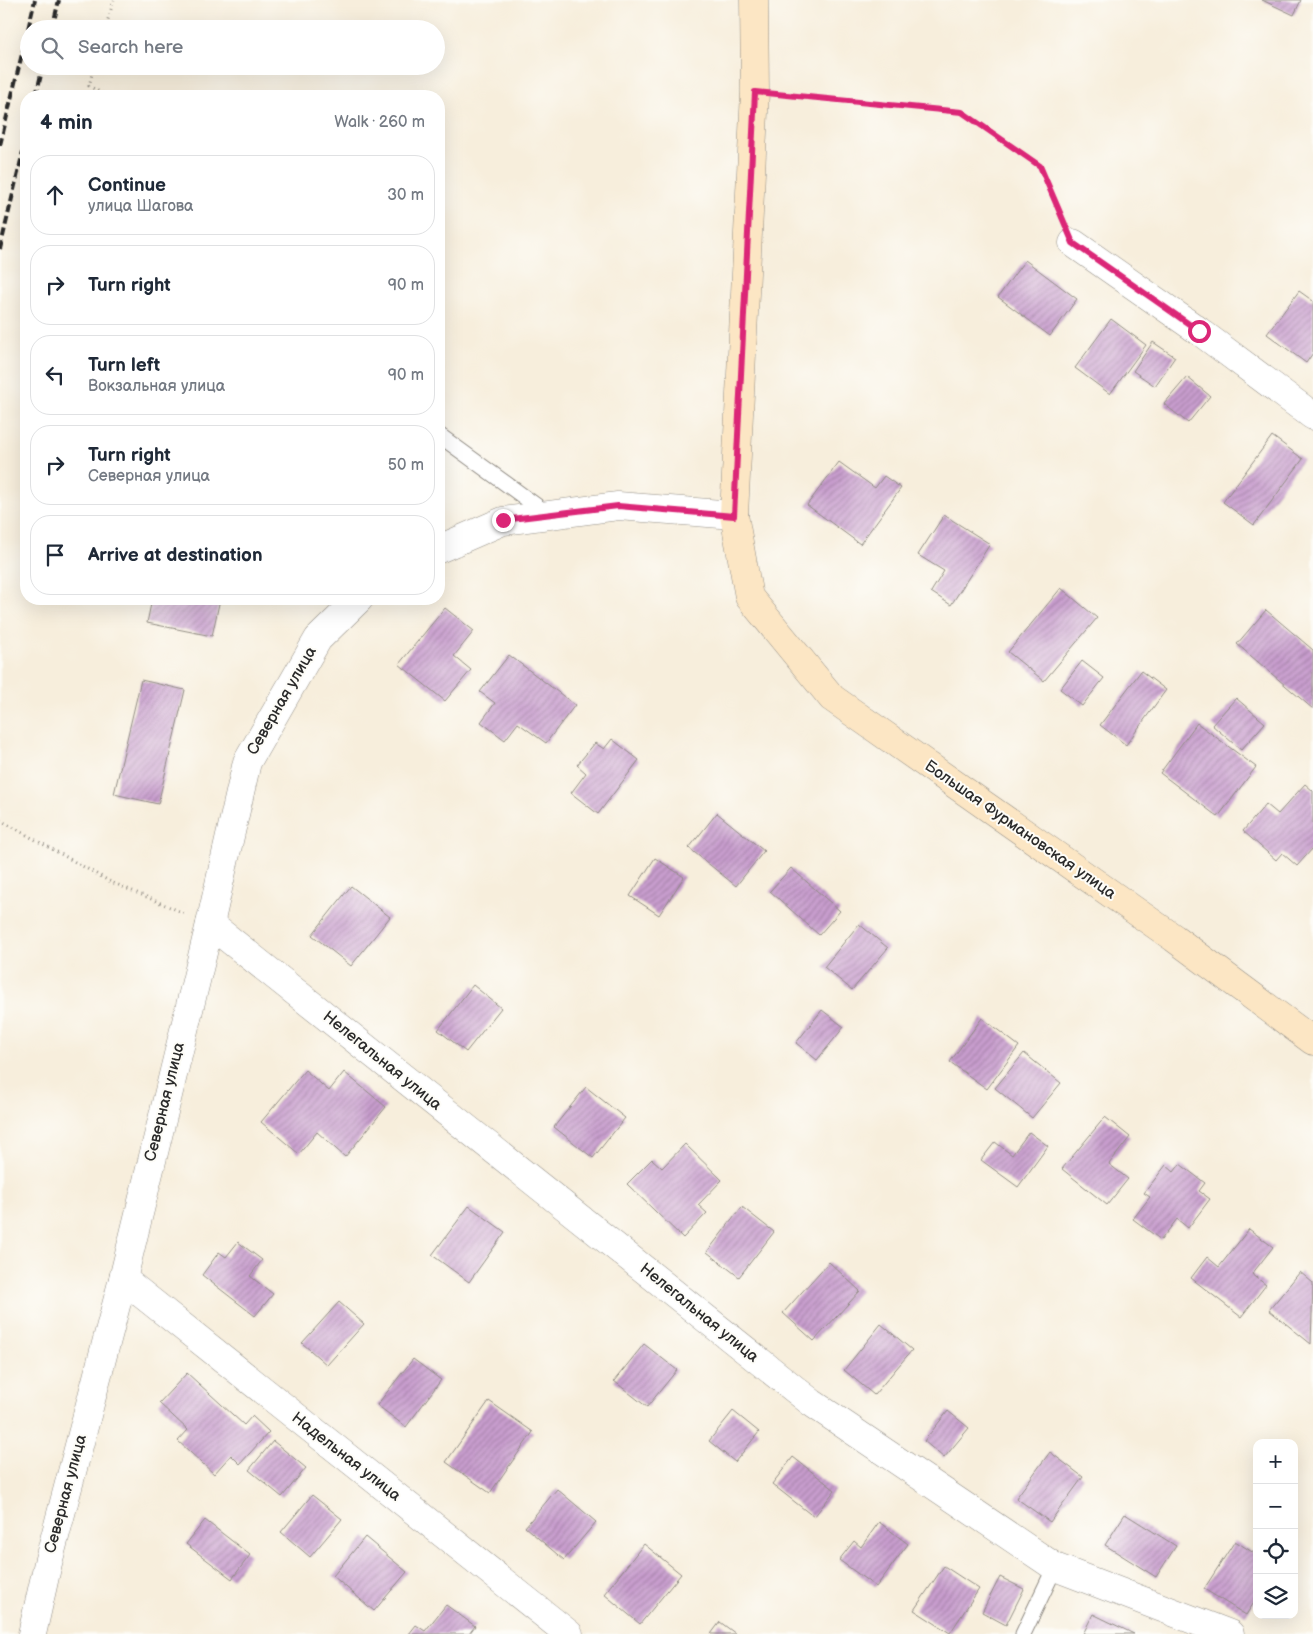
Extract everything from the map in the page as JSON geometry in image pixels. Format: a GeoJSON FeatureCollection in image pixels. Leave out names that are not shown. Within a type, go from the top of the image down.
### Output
{"type":"FeatureCollection","features":[{"type":"Feature","properties":{"kind":"main road"},"geometry":{"type":"LineString","coordinates":[[734,516],[755,92],[754,0]]}},
{"type":"Feature","properties":{"kind":"main road","name":"Большая Фурмановская улица"},"geometry":{"type":"LineString","coordinates":[[734,516],[749,597],[832,698],[1174,938],[1313,1041]]}},
{"type":"Feature","properties":{"kind":"street"},"geometry":{"type":"LineString","coordinates":[[1073,243],[1199,331],[1313,416]]}},
{"type":"Feature","properties":{"kind":"street"},"geometry":{"type":"LineString","coordinates":[[445,546],[503,520],[618,506],[734,516]]}},
{"type":"Feature","properties":{"kind":"street","name":"Северная улица"},"geometry":{"type":"LineString","coordinates":[[32,1634],[48,1563],[123,1280],[210,924],[246,762],[318,640],[353,605]]}},
{"type":"Feature","properties":{"kind":"street","name":"Нелегальная улица"},"geometry":{"type":"LineString","coordinates":[[210,924],[812,1404],[1055,1567],[1230,1634]]}},
{"type":"Feature","properties":{"kind":"street","name":"Надельная улица"},"geometry":{"type":"LineString","coordinates":[[123,1280],[569,1634]]}},
{"type":"Feature","properties":{"kind":"lane"},"geometry":{"type":"LineString","coordinates":[[445,439],[550,515]]}},
{"type":"Feature","properties":{"kind":"lane"},"geometry":{"type":"LineString","coordinates":[[1023,1634],[1055,1567]]}},
{"type":"Feature","properties":{"kind":"path"},"geometry":{"type":"LineString","coordinates":[[108,20],[114,0]]}},
{"type":"Feature","properties":{"kind":"path"},"geometry":{"type":"LineString","coordinates":[[92,75],[89,86],[96,90]]}},
{"type":"Feature","properties":{"kind":"path"},"geometry":{"type":"LineString","coordinates":[[755,92],[962,112],[1040,166],[1073,243]]}},
{"type":"Feature","properties":{"kind":"path"},"geometry":{"type":"LineString","coordinates":[[0,820],[109,881],[210,924]]}},
{"type":"Feature","properties":{"kind":"building"},"geometry":{"type":"Polygon","coordinates":[[[1262,0],[1301,0],[1294,15],[1262,0]]]}},
{"type":"Feature","properties":{"kind":"building"},"geometry":{"type":"Polygon","coordinates":[[[1025,260],[1077,299],[1050,336],[998,297],[1025,260]]]}},
{"type":"Feature","properties":{"kind":"building"},"geometry":{"type":"Polygon","coordinates":[[[1299,291],[1313,301],[1313,353],[1306,363],[1267,334],[1299,291]]]}},
{"type":"Feature","properties":{"kind":"building"},"geometry":{"type":"Polygon","coordinates":[[[1111,319],[1146,345],[1110,394],[1075,368],[1111,319]]]}},
{"type":"Feature","properties":{"kind":"building"},"geometry":{"type":"Polygon","coordinates":[[[1153,342],[1175,357],[1155,386],[1133,371],[1153,342]]]}},
{"type":"Feature","properties":{"kind":"building"},"geometry":{"type":"Polygon","coordinates":[[[1187,377],[1210,396],[1188,423],[1164,404],[1187,377]]]}},
{"type":"Feature","properties":{"kind":"building"},"geometry":{"type":"Polygon","coordinates":[[[1272,436],[1303,459],[1254,525],[1223,502],[1272,436]]]}},
{"type":"Feature","properties":{"kind":"building"},"geometry":{"type":"Polygon","coordinates":[[[839,462],[875,488],[884,476],[901,488],[860,544],[807,505],[839,462]]]}},
{"type":"Feature","properties":{"kind":"building"},"geometry":{"type":"Polygon","coordinates":[[[944,515],[990,544],[951,605],[931,592],[944,571],[918,555],[944,515]]]}},
{"type":"Feature","properties":{"kind":"building"},"geometry":{"type":"Polygon","coordinates":[[[1061,588],[1097,618],[1044,681],[1008,652],[1061,588]]]}},
{"type":"Feature","properties":{"kind":"building"},"geometry":{"type":"Polygon","coordinates":[[[151,605],[219,605],[212,636],[147,623],[151,605]]]}},
{"type":"Feature","properties":{"kind":"building"},"geometry":{"type":"Polygon","coordinates":[[[445,608],[474,631],[454,656],[471,670],[445,701],[399,664],[445,608]]]}},
{"type":"Feature","properties":{"kind":"building"},"geometry":{"type":"Polygon","coordinates":[[[1266,610],[1313,650],[1313,709],[1237,644],[1266,610]]]}},
{"type":"Feature","properties":{"kind":"building"},"geometry":{"type":"Polygon","coordinates":[[[509,655],[575,705],[546,743],[518,723],[505,740],[481,722],[495,703],[480,692],[509,655]]]}},
{"type":"Feature","properties":{"kind":"building"},"geometry":{"type":"Polygon","coordinates":[[[1082,661],[1104,678],[1082,706],[1060,689],[1082,661]]]}},
{"type":"Feature","properties":{"kind":"building"},"geometry":{"type":"Polygon","coordinates":[[[1141,671],[1166,690],[1126,745],[1100,725],[1141,671]]]}},
{"type":"Feature","properties":{"kind":"building"},"geometry":{"type":"Polygon","coordinates":[[[141,680],[185,690],[158,804],[114,794],[141,680]]]}},
{"type":"Feature","properties":{"kind":"building"},"geometry":{"type":"Polygon","coordinates":[[[1236,698],[1265,723],[1241,750],[1212,725],[1236,698]]]}},
{"type":"Feature","properties":{"kind":"building"},"geometry":{"type":"Polygon","coordinates":[[[1197,723],[1256,767],[1218,817],[1160,773],[1197,723]]]}},
{"type":"Feature","properties":{"kind":"building"},"geometry":{"type":"Polygon","coordinates":[[[612,739],[639,760],[598,814],[571,793],[586,773],[577,765],[595,743],[604,749],[612,739]]]}},
{"type":"Feature","properties":{"kind":"building"},"geometry":{"type":"Polygon","coordinates":[[[1305,784],[1313,791],[1313,848],[1297,866],[1282,853],[1276,860],[1243,831],[1266,804],[1278,814],[1305,784]]]}},
{"type":"Feature","properties":{"kind":"building"},"geometry":{"type":"Polygon","coordinates":[[[717,813],[764,851],[736,886],[689,848],[717,813]]]}},
{"type":"Feature","properties":{"kind":"building"},"geometry":{"type":"Polygon","coordinates":[[[655,858],[684,877],[659,915],[630,896],[655,858]]]}},
{"type":"Feature","properties":{"kind":"building"},"geometry":{"type":"Polygon","coordinates":[[[791,868],[840,911],[819,935],[770,891],[791,868]]]}},
{"type":"Feature","properties":{"kind":"building"},"geometry":{"type":"Polygon","coordinates":[[[351,886],[390,917],[351,966],[312,935],[351,886]]]}},
{"type":"Feature","properties":{"kind":"building"},"geometry":{"type":"Polygon","coordinates":[[[859,924],[888,948],[852,990],[824,967],[859,924]]]}},
{"type":"Feature","properties":{"kind":"building"},"geometry":{"type":"Polygon","coordinates":[[[473,985],[501,1008],[466,1052],[438,1030],[473,985]]]}},
{"type":"Feature","properties":{"kind":"building"},"geometry":{"type":"Polygon","coordinates":[[[822,1010],[844,1027],[817,1060],[796,1043],[822,1010]]]}},
{"type":"Feature","properties":{"kind":"building"},"geometry":{"type":"Polygon","coordinates":[[[982,1018],[1019,1046],[987,1089],[950,1062],[982,1018]]]}},
{"type":"Feature","properties":{"kind":"building"},"geometry":{"type":"Polygon","coordinates":[[[1024,1053],[1061,1083],[1032,1118],[995,1088],[1024,1053]]]}},
{"type":"Feature","properties":{"kind":"building"},"geometry":{"type":"Polygon","coordinates":[[[305,1070],[329,1091],[344,1072],[386,1107],[345,1157],[317,1132],[299,1154],[261,1122],[305,1070]]]}},
{"type":"Feature","properties":{"kind":"building"},"geometry":{"type":"Polygon","coordinates":[[[586,1087],[625,1118],[593,1158],[554,1127],[586,1087]]]}},
{"type":"Feature","properties":{"kind":"building"},"geometry":{"type":"Polygon","coordinates":[[[1105,1117],[1130,1137],[1109,1164],[1128,1179],[1107,1205],[1062,1169],[1105,1117]]]}},
{"type":"Feature","properties":{"kind":"building"},"geometry":{"type":"Polygon","coordinates":[[[1029,1132],[1048,1146],[1018,1187],[981,1160],[995,1142],[1012,1155],[1029,1132]]]}},
{"type":"Feature","properties":{"kind":"building"},"geometry":{"type":"Polygon","coordinates":[[[685,1144],[722,1180],[698,1205],[707,1213],[683,1238],[627,1184],[652,1159],[662,1168],[685,1144]]]}},
{"type":"Feature","properties":{"kind":"building"},"geometry":{"type":"Polygon","coordinates":[[[1180,1164],[1205,1183],[1199,1191],[1210,1199],[1188,1228],[1177,1219],[1161,1240],[1133,1219],[1150,1197],[1144,1193],[1166,1165],[1174,1172],[1180,1164]]]}},
{"type":"Feature","properties":{"kind":"building"},"geometry":{"type":"Polygon","coordinates":[[[469,1206],[505,1232],[469,1282],[432,1255],[469,1206]]]}},
{"type":"Feature","properties":{"kind":"building"},"geometry":{"type":"Polygon","coordinates":[[[742,1207],[774,1232],[739,1277],[707,1252],[742,1207]]]}},
{"type":"Feature","properties":{"kind":"building"},"geometry":{"type":"Polygon","coordinates":[[[1249,1229],[1273,1247],[1252,1274],[1266,1285],[1241,1317],[1191,1278],[1207,1257],[1219,1267],[1249,1229]]]}},
{"type":"Feature","properties":{"kind":"building"},"geometry":{"type":"Polygon","coordinates":[[[238,1242],[262,1260],[250,1276],[273,1294],[255,1316],[202,1275],[219,1252],[226,1257],[238,1242]]]}},
{"type":"Feature","properties":{"kind":"building"},"geometry":{"type":"Polygon","coordinates":[[[829,1262],[860,1291],[814,1341],[783,1313],[829,1262]]]}},
{"type":"Feature","properties":{"kind":"building"},"geometry":{"type":"Polygon","coordinates":[[[1300,1272],[1313,1283],[1311,1344],[1269,1310],[1300,1272]]]}},
{"type":"Feature","properties":{"kind":"building"},"geometry":{"type":"Polygon","coordinates":[[[339,1302],[364,1324],[327,1365],[302,1343],[339,1302]]]}},
{"type":"Feature","properties":{"kind":"building"},"geometry":{"type":"Polygon","coordinates":[[[881,1324],[912,1350],[874,1395],[844,1370],[881,1324]]]}},
{"type":"Feature","properties":{"kind":"building"},"geometry":{"type":"Polygon","coordinates":[[[644,1344],[677,1370],[647,1407],[614,1381],[644,1344]]]}},
{"type":"Feature","properties":{"kind":"building"},"geometry":{"type":"Polygon","coordinates":[[[413,1359],[441,1380],[406,1427],[377,1405],[413,1359]]]}},
{"type":"Feature","properties":{"kind":"building"},"geometry":{"type":"Polygon","coordinates":[[[187,1373],[244,1425],[252,1416],[269,1432],[240,1464],[231,1455],[214,1474],[178,1441],[188,1430],[159,1403],[187,1373]]]}},
{"type":"Feature","properties":{"kind":"building"},"geometry":{"type":"Polygon","coordinates":[[[489,1401],[533,1432],[490,1493],[446,1462],[489,1401]]]}},
{"type":"Feature","properties":{"kind":"building"},"geometry":{"type":"Polygon","coordinates":[[[733,1411],[759,1432],[735,1462],[709,1441],[733,1411]]]}},
{"type":"Feature","properties":{"kind":"building"},"geometry":{"type":"Polygon","coordinates":[[[948,1411],[969,1428],[944,1458],[924,1441],[948,1411]]]}},
{"type":"Feature","properties":{"kind":"building"},"geometry":{"type":"Polygon","coordinates":[[[273,1441],[306,1468],[282,1497],[249,1470],[273,1441]]]}},
{"type":"Feature","properties":{"kind":"building"},"geometry":{"type":"Polygon","coordinates":[[[1050,1452],[1083,1477],[1050,1522],[1016,1498],[1050,1452]]]}},
{"type":"Feature","properties":{"kind":"building"},"geometry":{"type":"Polygon","coordinates":[[[793,1457],[835,1490],[814,1517],[772,1484],[793,1457]]]}},
{"type":"Feature","properties":{"kind":"building"},"geometry":{"type":"Polygon","coordinates":[[[557,1489],[596,1522],[564,1560],[525,1527],[557,1489]]]}},
{"type":"Feature","properties":{"kind":"building"},"geometry":{"type":"Polygon","coordinates":[[[312,1495],[342,1519],[310,1557],[281,1532],[312,1495]]]}},
{"type":"Feature","properties":{"kind":"building"},"geometry":{"type":"Polygon","coordinates":[[[1125,1514],[1176,1546],[1156,1577],[1105,1545],[1125,1514]]]}},
{"type":"Feature","properties":{"kind":"building"},"geometry":{"type":"Polygon","coordinates":[[[205,1520],[250,1555],[232,1579],[186,1544],[205,1520]]]}},
{"type":"Feature","properties":{"kind":"building"},"geometry":{"type":"Polygon","coordinates":[[[879,1522],[908,1544],[876,1587],[839,1560],[854,1541],[861,1547],[879,1522]]]}},
{"type":"Feature","properties":{"kind":"building"},"geometry":{"type":"Polygon","coordinates":[[[365,1537],[407,1572],[374,1611],[333,1576],[365,1537]]]}},
{"type":"Feature","properties":{"kind":"building"},"geometry":{"type":"Polygon","coordinates":[[[1235,1541],[1253,1552],[1253,1604],[1246,1615],[1204,1589],[1235,1541]]]}},
{"type":"Feature","properties":{"kind":"building"},"geometry":{"type":"Polygon","coordinates":[[[644,1544],[681,1574],[640,1624],[604,1594],[644,1544]]]}},
{"type":"Feature","properties":{"kind":"building"},"geometry":{"type":"Polygon","coordinates":[[[944,1566],[979,1589],[950,1633],[914,1610],[944,1566]]]}},
{"type":"Feature","properties":{"kind":"building"},"geometry":{"type":"Polygon","coordinates":[[[1000,1577],[1024,1589],[1006,1625],[982,1612],[1000,1577]]]}},
{"type":"Feature","properties":{"kind":"building"},"geometry":{"type":"Polygon","coordinates":[[[446,1605],[475,1626],[469,1634],[409,1634],[416,1625],[425,1631],[446,1605]]]}},
{"type":"Feature","properties":{"kind":"building"},"geometry":{"type":"Polygon","coordinates":[[[1093,1614],[1134,1634],[1083,1634],[1093,1614]]]}},
{"type":"Feature","properties":{"kind":"building"},"geometry":{"type":"Polygon","coordinates":[[[720,1622],[736,1634],[711,1634],[720,1622]]]}},
{"type":"Feature","properties":{"kind":"railway"},"geometry":{"type":"LineString","coordinates":[[30,20],[35,0]]}},
{"type":"Feature","properties":{"kind":"railway"},"geometry":{"type":"LineString","coordinates":[[54,20],[59,0]]}},
{"type":"Feature","properties":{"kind":"railway"},"geometry":{"type":"LineString","coordinates":[[0,145],[20,62]]}},
{"type":"Feature","properties":{"kind":"railway"},"geometry":{"type":"LineString","coordinates":[[37,90],[41,75]]}},
{"type":"Feature","properties":{"kind":"railway"},"geometry":{"type":"LineString","coordinates":[[0,249],[20,164]]}},
{"type":"Feature","properties":{"kind":"route"},"geometry":{"type":"LineString","coordinates":[[503,520],[618,506],[734,516],[755,92],[962,112],[1040,166],[1073,243],[1199,331]]}}]}
